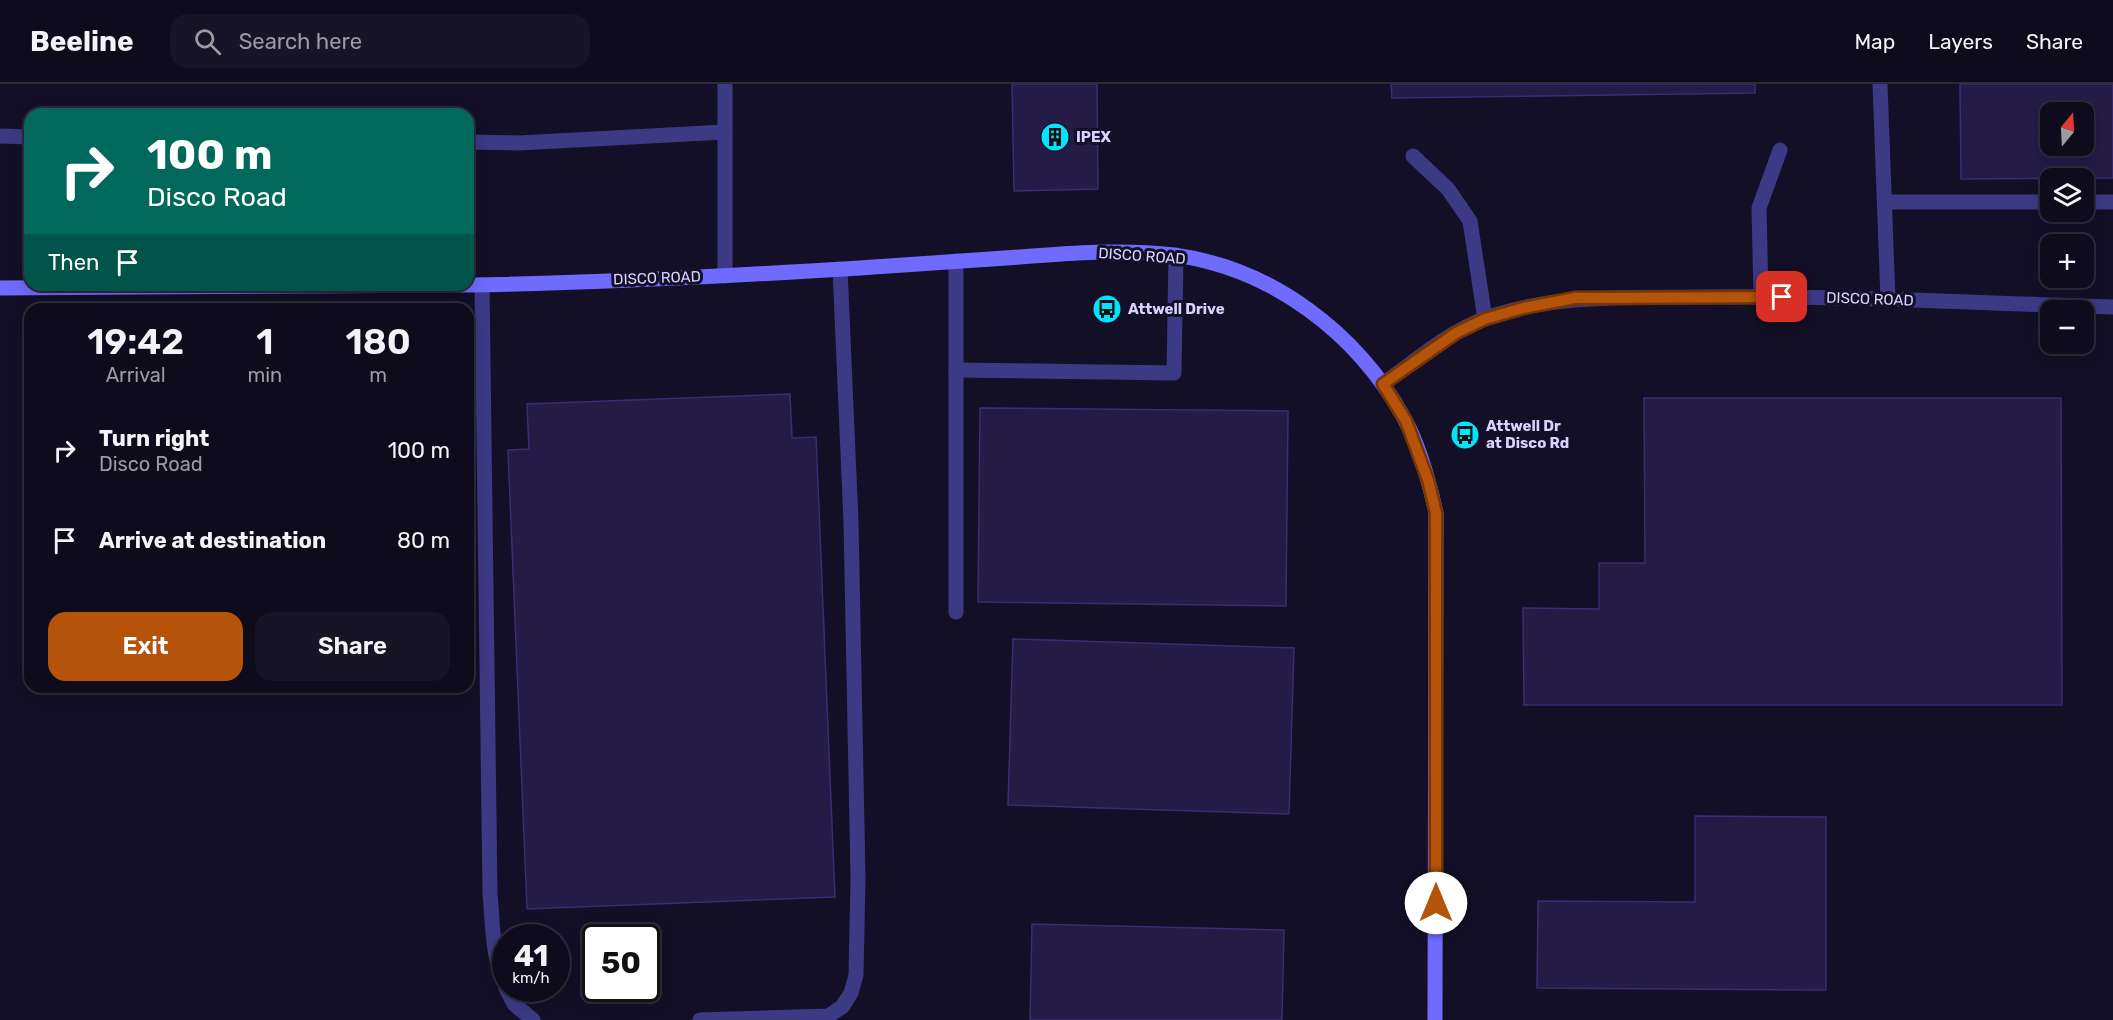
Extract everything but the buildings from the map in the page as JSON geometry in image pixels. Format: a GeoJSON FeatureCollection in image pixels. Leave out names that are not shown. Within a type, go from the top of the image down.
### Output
{"type":"FeatureCollection","features":[{"type":"Feature","properties":{"kind":"main road","name":"DISCO ROAD"},"geometry":{"type":"LineString","coordinates":[[474,285],[725,276],[1113,252],[1176,255],[1236,270],[1280,291],[1315,312],[1350,345],[1383,384]]}},
{"type":"Feature","properties":{"kind":"main road","name":"DISCO ROAD"},"geometry":{"type":"LineString","coordinates":[[0,288],[24,288]]}},
{"type":"Feature","properties":{"kind":"main road"},"geometry":{"type":"LineString","coordinates":[[1383,384],[1406,421],[1428,480],[1436,513],[1435,1020]]}},
{"type":"Feature","properties":{"kind":"street"},"geometry":{"type":"LineString","coordinates":[[725,84],[725,276]]}},
{"type":"Feature","properties":{"kind":"street"},"geometry":{"type":"LineString","coordinates":[[1880,84],[1888,300]]}},
{"type":"Feature","properties":{"kind":"street"},"geometry":{"type":"LineString","coordinates":[[474,142],[519,143],[725,132]]}},
{"type":"Feature","properties":{"kind":"street"},"geometry":{"type":"LineString","coordinates":[[0,136],[24,137]]}},
{"type":"Feature","properties":{"kind":"street"},"geometry":{"type":"LineString","coordinates":[[1761,296],[1759,208],[1780,150]]}},
{"type":"Feature","properties":{"kind":"street"},"geometry":{"type":"LineString","coordinates":[[1413,156],[1449,189],[1470,221],[1485,319]]}},
{"type":"Feature","properties":{"kind":"street"},"geometry":{"type":"LineString","coordinates":[[1885,202],[2040,202]]}},
{"type":"Feature","properties":{"kind":"street"},"geometry":{"type":"LineString","coordinates":[[2094,202],[2113,202]]}},
{"type":"Feature","properties":{"kind":"street"},"geometry":{"type":"LineString","coordinates":[[956,369],[1174,373],[1176,255]]}},
{"type":"Feature","properties":{"kind":"street"},"geometry":{"type":"LineString","coordinates":[[956,261],[956,612]]}},
{"type":"Feature","properties":{"kind":"street"},"geometry":{"type":"LineString","coordinates":[[700,1020],[828,1016],[842,1007],[856,975],[858,878],[852,534],[840,269]]}},
{"type":"Feature","properties":{"kind":"street","name":"DISCO ROAD"},"geometry":{"type":"LineString","coordinates":[[1383,384],[1456,333],[1485,319],[1523,308],[1575,298],[1761,296],[2113,307]]}},
{"type":"Feature","properties":{"kind":"street"},"geometry":{"type":"LineString","coordinates":[[474,353],[490,894],[493,924]]}},
{"type":"Feature","properties":{"kind":"street"},"geometry":{"type":"LineString","coordinates":[[513,1002],[533,1020]]}},
{"type":"Feature","properties":{"kind":"place","name":"IPEX"},"geometry":{"type":"Point","coordinates":[1055,137]}},
{"type":"Feature","properties":{"kind":"place","name":"Attwell Drive"},"geometry":{"type":"Point","coordinates":[1107,309]}},
{"type":"Feature","properties":{"kind":"place","name":"Attwell Dr at Disco Rd"},"geometry":{"type":"Point","coordinates":[1465,435]}},
{"type":"Feature","properties":{"kind":"route"},"geometry":{"type":"LineString","coordinates":[[1436,903],[1436,513],[1428,480],[1406,421],[1383,384],[1456,333],[1485,319],[1523,308],[1575,298],[1782,297]]}}]}
